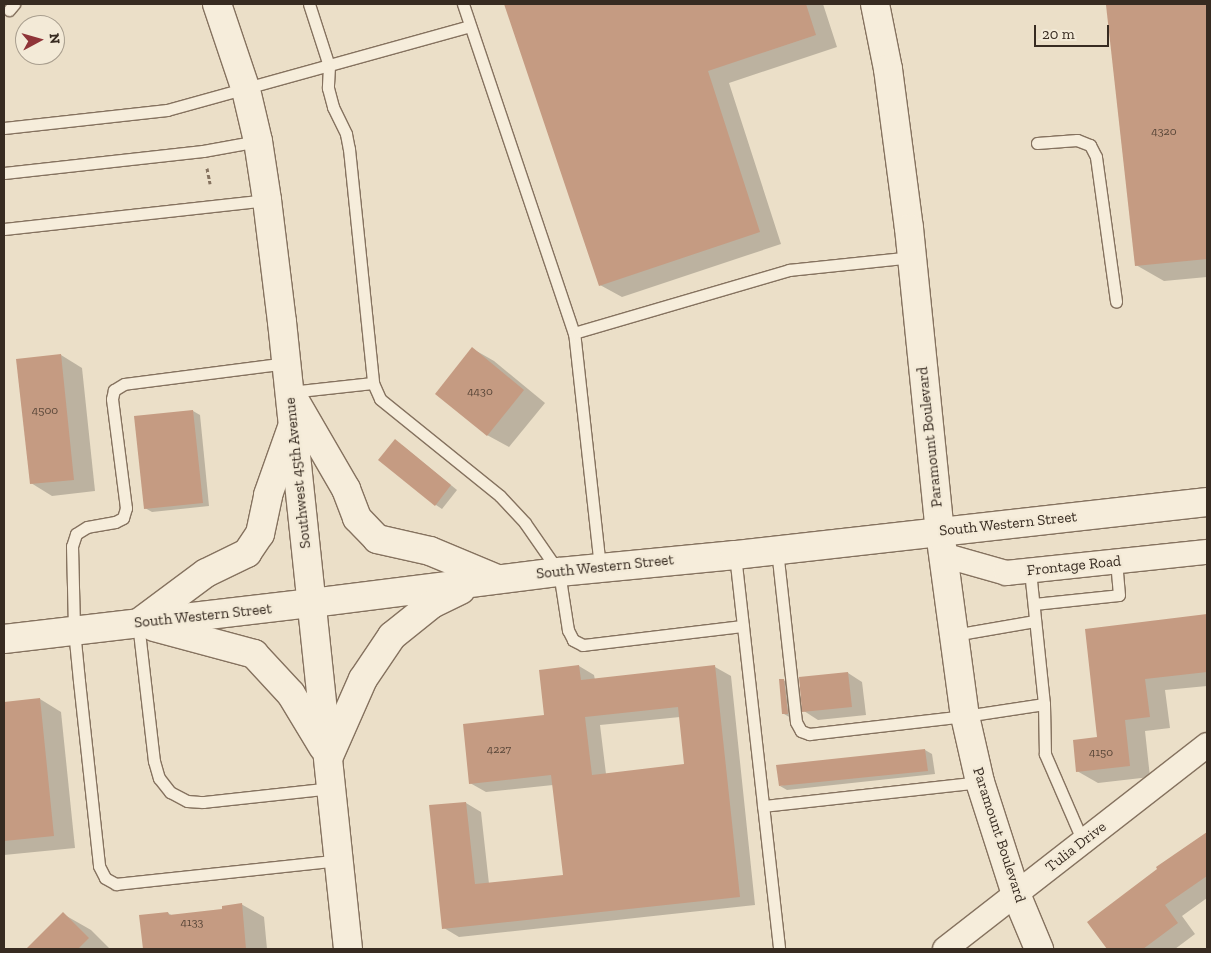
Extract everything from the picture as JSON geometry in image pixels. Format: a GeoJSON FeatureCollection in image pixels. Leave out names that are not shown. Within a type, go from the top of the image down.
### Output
{"type":"FeatureCollection","features":[{"type":"Feature","properties":{"kind":"main road","name":"Southwest 45th Avenue"},"geometry":{"type":"LineString","coordinates":[[217,4],[246,90],[258,141],[267,200],[287,363],[348,949]]}},
{"type":"Feature","properties":{"kind":"main road","name":"Paramount Boulevard"},"geometry":{"type":"LineString","coordinates":[[874,4],[888,69],[912,258],[941,544],[952,635],[965,716],[980,782],[1016,894],[1039,949]]}},
{"type":"Feature","properties":{"kind":"main road"},"geometry":{"type":"LineString","coordinates":[[290,392],[346,489],[357,518],[377,539],[430,551],[488,580]]}},
{"type":"Feature","properties":{"kind":"main road"},"geometry":{"type":"LineString","coordinates":[[138,623],[206,573],[247,553],[260,534],[268,495],[293,424]]}},
{"type":"Feature","properties":{"kind":"main road","name":"South Western Street"},"geometry":{"type":"LineString","coordinates":[[4,638],[312,603],[600,567],[777,550],[941,544],[1207,502]]}},
{"type":"Feature","properties":{"kind":"main road"},"geometry":{"type":"LineString","coordinates":[[328,757],[363,680],[392,636],[432,604],[488,580]]}},
{"type":"Feature","properties":{"kind":"main road"},"geometry":{"type":"LineString","coordinates":[[138,623],[254,654],[291,694],[328,757]]}},
{"type":"Feature","properties":{"kind":"street","name":"Frontage Road"},"geometry":{"type":"LineString","coordinates":[[941,544],[1006,573],[1207,552]]}},
{"type":"Feature","properties":{"kind":"street","name":"Tulia Drive"},"geometry":{"type":"LineString","coordinates":[[945,949],[1207,745]]}},
{"type":"Feature","properties":{"kind":"lane"},"geometry":{"type":"LineString","coordinates":[[309,4],[329,66],[328,88],[350,149],[373,383],[380,399],[500,496],[525,522],[559,572],[568,630],[573,640],[583,644],[743,626]]}},
{"type":"Feature","properties":{"kind":"lane"},"geometry":{"type":"LineString","coordinates":[[463,4],[574,333],[600,567]]}},
{"type":"Feature","properties":{"kind":"lane"},"geometry":{"type":"LineString","coordinates":[[4,128],[167,110],[246,90],[470,26]]}},
{"type":"Feature","properties":{"kind":"lane"},"geometry":{"type":"LineString","coordinates":[[1036,143],[1077,140],[1090,145],[1096,158],[1116,302]]}},
{"type":"Feature","properties":{"kind":"lane"},"geometry":{"type":"LineString","coordinates":[[4,173],[203,151],[258,141]]}},
{"type":"Feature","properties":{"kind":"lane"},"geometry":{"type":"LineString","coordinates":[[4,229],[267,200]]}},
{"type":"Feature","properties":{"kind":"lane"},"geometry":{"type":"LineString","coordinates":[[574,333],[788,270],[912,258]]}},
{"type":"Feature","properties":{"kind":"lane"},"geometry":{"type":"LineString","coordinates":[[287,363],[124,384],[114,390],[112,399],[126,508],[123,518],[115,522],[86,527],[76,534],[72,546],[74,630],[98,866],[105,878],[116,884],[339,860]]}},
{"type":"Feature","properties":{"kind":"lane"},"geometry":{"type":"LineString","coordinates":[[290,392],[373,383]]}},
{"type":"Feature","properties":{"kind":"lane"},"geometry":{"type":"LineString","coordinates":[[777,550],[796,722],[801,731],[808,734],[965,716],[1044,704]]}},
{"type":"Feature","properties":{"kind":"lane"},"geometry":{"type":"LineString","coordinates":[[735,555],[779,949]]}},
{"type":"Feature","properties":{"kind":"lane"},"geometry":{"type":"LineString","coordinates":[[1034,604],[1120,595],[1116,562]]}},
{"type":"Feature","properties":{"kind":"lane"},"geometry":{"type":"LineString","coordinates":[[1030,570],[1044,704],[1045,754],[1083,842]]}},
{"type":"Feature","properties":{"kind":"lane"},"geometry":{"type":"LineString","coordinates":[[952,635],[1035,621]]}},
{"type":"Feature","properties":{"kind":"lane"},"geometry":{"type":"LineString","coordinates":[[138,623],[154,761],[159,778],[170,792],[187,801],[203,802],[331,788]]}},
{"type":"Feature","properties":{"kind":"lane"},"geometry":{"type":"LineString","coordinates":[[763,806],[980,782]]}},
{"type":"Feature","properties":{"kind":"building"},"geometry":{"type":"Polygon","coordinates":[[[504,4],[806,4],[816,35],[708,71],[760,232],[599,286],[504,4]]]}},
{"type":"Feature","properties":{"kind":"building"},"geometry":{"type":"Polygon","coordinates":[[[1207,4],[1207,259],[1135,266],[1106,5],[1207,4]]]}},
{"type":"Feature","properties":{"kind":"building"},"geometry":{"type":"Polygon","coordinates":[[[472,347],[524,390],[487,436],[435,394],[472,347]]]}},
{"type":"Feature","properties":{"kind":"building"},"geometry":{"type":"Polygon","coordinates":[[[61,354],[74,480],[30,484],[16,359],[61,354]]]}},
{"type":"Feature","properties":{"kind":"building"},"geometry":{"type":"Polygon","coordinates":[[[193,410],[203,503],[144,509],[134,416],[193,410]]]}},
{"type":"Feature","properties":{"kind":"building"},"geometry":{"type":"Polygon","coordinates":[[[395,439],[451,485],[435,506],[378,460],[395,439]]]}},
{"type":"Feature","properties":{"kind":"building"},"geometry":{"type":"Polygon","coordinates":[[[1207,614],[1207,672],[1145,679],[1150,717],[1125,720],[1130,766],[1076,772],[1073,740],[1097,737],[1085,629],[1207,614]]]}},
{"type":"Feature","properties":{"kind":"building"},"geometry":{"type":"Polygon","coordinates":[[[579,665],[581,680],[715,665],[740,897],[442,929],[429,805],[466,802],[475,884],[563,875],[551,775],[469,784],[463,724],[544,715],[539,670],[579,665]],[[678,707],[585,717],[592,775],[684,764],[678,707]]]}},
{"type":"Feature","properties":{"kind":"building"},"geometry":{"type":"Polygon","coordinates":[[[848,672],[852,707],[802,712],[799,677],[848,672]]]}},
{"type":"Feature","properties":{"kind":"building"},"geometry":{"type":"Polygon","coordinates":[[[779,679],[784,679],[788,714],[782,714],[779,679]]]}},
{"type":"Feature","properties":{"kind":"building"},"geometry":{"type":"Polygon","coordinates":[[[40,698],[54,836],[4,841],[4,702],[40,698]]]}},
{"type":"Feature","properties":{"kind":"building"},"geometry":{"type":"Polygon","coordinates":[[[925,749],[928,771],[779,786],[776,765],[925,749]]]}},
{"type":"Feature","properties":{"kind":"building"},"geometry":{"type":"Polygon","coordinates":[[[1207,832],[1207,876],[1165,905],[1178,923],[1143,949],[1107,949],[1087,922],[1157,869],[1156,867],[1207,832]]]}},
{"type":"Feature","properties":{"kind":"building"},"geometry":{"type":"Polygon","coordinates":[[[242,903],[246,949],[143,949],[139,915],[168,912],[169,915],[222,909],[222,906],[242,903]]]}},
{"type":"Feature","properties":{"kind":"building"},"geometry":{"type":"Polygon","coordinates":[[[63,912],[89,938],[78,949],[26,949],[63,912]]]}}]}
